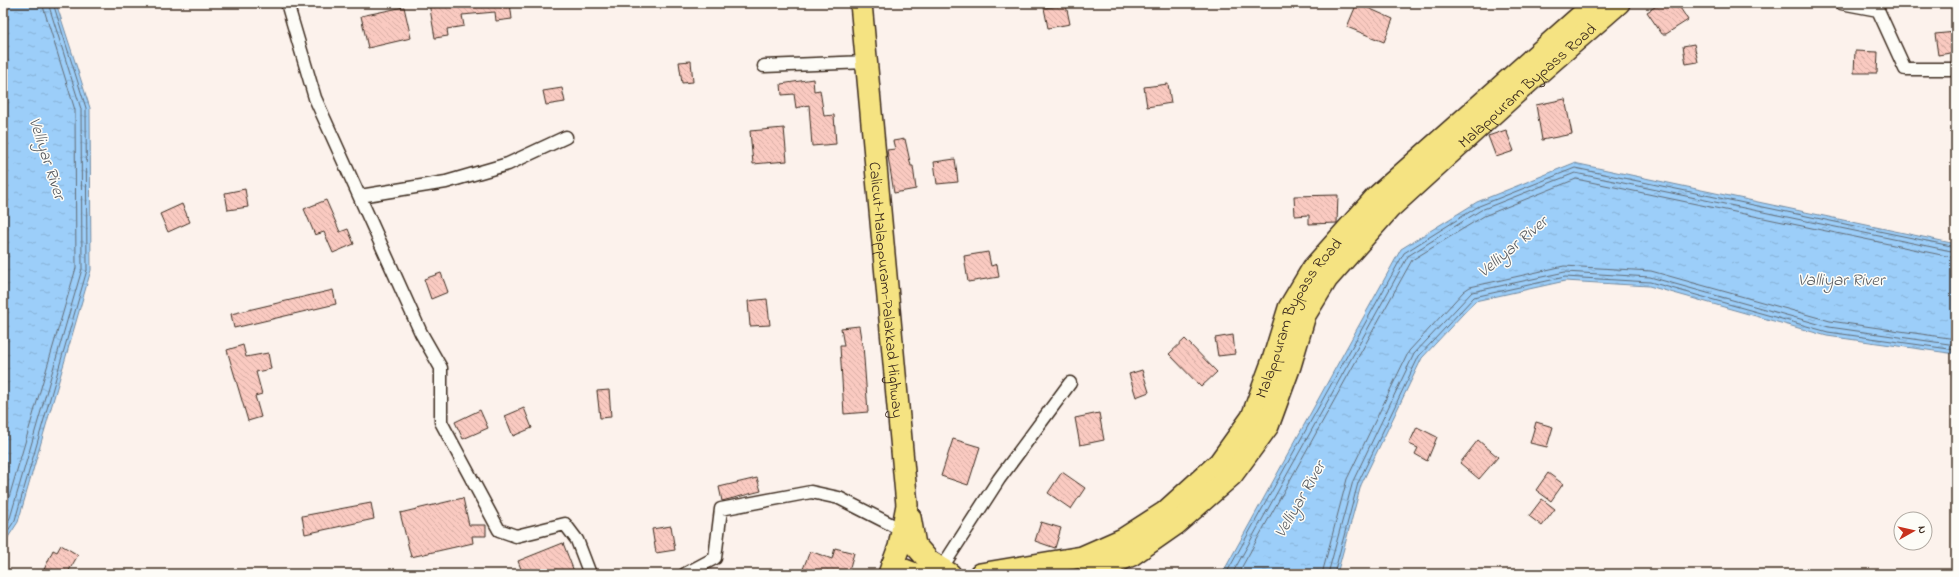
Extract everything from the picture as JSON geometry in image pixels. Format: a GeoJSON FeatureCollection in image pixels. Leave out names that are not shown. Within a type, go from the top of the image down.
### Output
{"type":"FeatureCollection","features":[{"type":"Feature","properties":{"kind":"highway","name":"Calicut-Malappuram-Palakkad Highway"},"geometry":{"type":"LineString","coordinates":[[861,3],[907,505],[899,548],[891,570]]}},
{"type":"Feature","properties":{"kind":"highway","name":"Malappuram Bypass Road"},"geometry":{"type":"LineString","coordinates":[[980,574],[1082,557],[1124,539],[1164,512],[1219,463],[1252,417],[1273,360],[1289,308],[1313,268],[1376,197],[1595,3]]}},
{"type":"Feature","properties":{"kind":"highway","name":"Malappuram Bypass Road"},"geometry":{"type":"LineString","coordinates":[[1088,574],[1132,555],[1175,525],[1232,475],[1268,426],[1290,366],[1305,315],[1327,279],[1389,209],[1515,94],[1619,3]]}},
{"type":"Feature","properties":{"kind":"highway"},"geometry":{"type":"LineString","coordinates":[[907,505],[915,545],[929,561],[945,572]]}},
{"type":"Feature","properties":{"kind":"highway"},"geometry":{"type":"LineString","coordinates":[[891,570],[915,574]]}},
{"type":"Feature","properties":{"kind":"street"},"geometry":{"type":"LineString","coordinates":[[287,3],[315,98],[360,196],[386,259],[421,334],[441,368],[441,422],[499,530],[516,536],[565,524],[576,540],[590,574]]}},
{"type":"Feature","properties":{"kind":"street"},"geometry":{"type":"LineString","coordinates":[[1841,3],[1878,10],[1905,70],[1956,69]]}},
{"type":"Feature","properties":{"kind":"street"},"geometry":{"type":"LineString","coordinates":[[764,66],[866,62]]}},
{"type":"Feature","properties":{"kind":"street"},"geometry":{"type":"LineString","coordinates":[[360,196],[446,182],[508,164],[566,137]]}},
{"type":"Feature","properties":{"kind":"street"},"geometry":{"type":"LineString","coordinates":[[945,572],[999,479],[1070,383]]}},
{"type":"Feature","properties":{"kind":"street"},"geometry":{"type":"LineString","coordinates":[[685,574],[716,558],[720,509],[811,492],[839,498],[902,530]]}},
{"type":"Feature","properties":{"kind":"water","name":"Velliyar River"},"geometry":{"type":"Polygon","coordinates":[[[3,3],[56,3],[90,108],[91,270],[18,522],[3,545],[3,3]]]}},
{"type":"Feature","properties":{"kind":"water","name":"Valliyar River"},"geometry":{"type":"Polygon","coordinates":[[[1574,163],[1956,244],[1956,354],[1827,336],[1649,286],[1565,281],[1475,301],[1422,358],[1361,485],[1337,574],[1222,574],[1401,249],[1477,202],[1574,163]]]}},
{"type":"Feature","properties":{"kind":"building"},"geometry":{"type":"Polygon","coordinates":[[[429,3],[510,3],[512,19],[496,21],[495,12],[462,15],[464,26],[447,29],[448,36],[435,38],[429,3]]]}},
{"type":"Feature","properties":{"kind":"building"},"geometry":{"type":"Polygon","coordinates":[[[1357,3],[1393,19],[1384,42],[1347,27],[1357,3]]]}},
{"type":"Feature","properties":{"kind":"building"},"geometry":{"type":"Polygon","coordinates":[[[1661,3],[1677,3],[1688,20],[1666,34],[1662,34],[1647,12],[1661,3]]]}},
{"type":"Feature","properties":{"kind":"building"},"geometry":{"type":"Polygon","coordinates":[[[1066,5],[1070,24],[1048,28],[1044,8],[1066,5]]]}},
{"type":"Feature","properties":{"kind":"building"},"geometry":{"type":"Polygon","coordinates":[[[404,7],[411,38],[368,48],[361,16],[404,7]]]}},
{"type":"Feature","properties":{"kind":"building"},"geometry":{"type":"Polygon","coordinates":[[[1956,32],[1956,52],[1938,55],[1935,34],[1956,32]]]}},
{"type":"Feature","properties":{"kind":"building"},"geometry":{"type":"Polygon","coordinates":[[[1694,44],[1698,62],[1686,64],[1683,46],[1694,44]]]}},
{"type":"Feature","properties":{"kind":"building"},"geometry":{"type":"Polygon","coordinates":[[[1855,51],[1878,52],[1877,73],[1854,73],[1855,51]]]}},
{"type":"Feature","properties":{"kind":"building"},"geometry":{"type":"Polygon","coordinates":[[[691,61],[693,82],[682,83],[679,62],[691,61]]]}},
{"type":"Feature","properties":{"kind":"building"},"geometry":{"type":"Polygon","coordinates":[[[813,79],[814,91],[820,90],[824,116],[834,115],[836,144],[812,146],[809,105],[796,108],[794,94],[782,95],[781,84],[813,79]]]}},
{"type":"Feature","properties":{"kind":"building"},"geometry":{"type":"Polygon","coordinates":[[[1168,84],[1171,103],[1147,107],[1144,87],[1168,84]]]}},
{"type":"Feature","properties":{"kind":"building"},"geometry":{"type":"Polygon","coordinates":[[[562,88],[565,102],[546,105],[543,91],[562,88]]]}},
{"type":"Feature","properties":{"kind":"building"},"geometry":{"type":"Polygon","coordinates":[[[1565,99],[1572,134],[1542,140],[1536,105],[1565,99]]]}},
{"type":"Feature","properties":{"kind":"building"},"geometry":{"type":"Polygon","coordinates":[[[784,128],[787,161],[753,164],[750,131],[784,128]]]}},
{"type":"Feature","properties":{"kind":"building"},"geometry":{"type":"Polygon","coordinates":[[[1506,130],[1514,151],[1496,157],[1488,136],[1506,130]]]}},
{"type":"Feature","properties":{"kind":"building"},"geometry":{"type":"Polygon","coordinates":[[[905,139],[911,166],[913,166],[916,189],[894,193],[887,150],[895,149],[893,141],[905,139]]]}},
{"type":"Feature","properties":{"kind":"building"},"geometry":{"type":"Polygon","coordinates":[[[955,159],[958,182],[937,184],[934,162],[955,159]]]}},
{"type":"Feature","properties":{"kind":"building"},"geometry":{"type":"Polygon","coordinates":[[[245,189],[248,207],[228,210],[225,193],[245,189]]]}},
{"type":"Feature","properties":{"kind":"building"},"geometry":{"type":"Polygon","coordinates":[[[1338,195],[1337,223],[1309,224],[1309,215],[1295,216],[1294,196],[1338,195]]]}},
{"type":"Feature","properties":{"kind":"building"},"geometry":{"type":"Polygon","coordinates":[[[326,200],[340,232],[348,229],[354,244],[333,253],[324,232],[315,235],[304,209],[326,200]]]}},
{"type":"Feature","properties":{"kind":"building"},"geometry":{"type":"Polygon","coordinates":[[[182,204],[190,222],[168,232],[160,214],[182,204]]]}},
{"type":"Feature","properties":{"kind":"building"},"geometry":{"type":"Polygon","coordinates":[[[988,252],[991,266],[997,264],[999,277],[968,282],[964,256],[988,252]]]}},
{"type":"Feature","properties":{"kind":"building"},"geometry":{"type":"Polygon","coordinates":[[[441,273],[448,292],[431,299],[424,279],[441,273]]]}},
{"type":"Feature","properties":{"kind":"building"},"geometry":{"type":"Polygon","coordinates":[[[333,290],[336,304],[234,328],[231,314],[333,290]]]}},
{"type":"Feature","properties":{"kind":"building"},"geometry":{"type":"Polygon","coordinates":[[[767,299],[770,325],[750,326],[748,301],[767,299]]]}},
{"type":"Feature","properties":{"kind":"building"},"geometry":{"type":"Polygon","coordinates":[[[859,326],[863,345],[868,412],[844,414],[840,346],[844,346],[841,328],[859,326]]]}},
{"type":"Feature","properties":{"kind":"building"},"geometry":{"type":"Polygon","coordinates":[[[1233,335],[1235,354],[1218,356],[1215,338],[1233,335]]]}},
{"type":"Feature","properties":{"kind":"building"},"geometry":{"type":"Polygon","coordinates":[[[1185,339],[1217,372],[1201,387],[1169,354],[1185,339]]]}},
{"type":"Feature","properties":{"kind":"building"},"geometry":{"type":"Polygon","coordinates":[[[243,345],[246,357],[268,353],[271,369],[256,372],[262,394],[255,396],[261,417],[248,421],[227,350],[243,345]]]}},
{"type":"Feature","properties":{"kind":"building"},"geometry":{"type":"Polygon","coordinates":[[[1142,370],[1149,392],[1136,397],[1129,374],[1142,370]]]}},
{"type":"Feature","properties":{"kind":"building"},"geometry":{"type":"Polygon","coordinates":[[[609,390],[611,417],[600,418],[597,391],[609,390]]]}},
{"type":"Feature","properties":{"kind":"building"},"geometry":{"type":"Polygon","coordinates":[[[524,408],[532,428],[513,436],[505,416],[524,408]]]}},
{"type":"Feature","properties":{"kind":"building"},"geometry":{"type":"Polygon","coordinates":[[[480,410],[488,428],[463,439],[455,422],[480,410]]]}},
{"type":"Feature","properties":{"kind":"building"},"geometry":{"type":"Polygon","coordinates":[[[1099,413],[1104,440],[1080,445],[1075,418],[1099,413]]]}},
{"type":"Feature","properties":{"kind":"building"},"geometry":{"type":"Polygon","coordinates":[[[1536,422],[1553,427],[1547,447],[1530,443],[1536,422]]]}},
{"type":"Feature","properties":{"kind":"building"},"geometry":{"type":"Polygon","coordinates":[[[1417,427],[1437,437],[1427,461],[1415,454],[1418,448],[1409,444],[1417,427]]]}},
{"type":"Feature","properties":{"kind":"building"},"geometry":{"type":"Polygon","coordinates":[[[953,439],[980,447],[968,485],[941,476],[953,439]]]}},
{"type":"Feature","properties":{"kind":"building"},"geometry":{"type":"Polygon","coordinates":[[[1478,440],[1498,457],[1479,479],[1460,463],[1478,440]]]}},
{"type":"Feature","properties":{"kind":"building"},"geometry":{"type":"Polygon","coordinates":[[[1062,472],[1085,488],[1071,509],[1048,493],[1062,472]]]}},
{"type":"Feature","properties":{"kind":"building"},"geometry":{"type":"Polygon","coordinates":[[[1548,473],[1563,484],[1551,501],[1536,490],[1548,473]]]}},
{"type":"Feature","properties":{"kind":"building"},"geometry":{"type":"Polygon","coordinates":[[[757,478],[761,491],[722,501],[719,487],[757,478]]]}},
{"type":"Feature","properties":{"kind":"building"},"geometry":{"type":"Polygon","coordinates":[[[463,498],[469,525],[486,525],[486,536],[472,536],[473,543],[411,557],[400,513],[463,498]]]}},
{"type":"Feature","properties":{"kind":"building"},"geometry":{"type":"Polygon","coordinates":[[[1542,499],[1555,509],[1542,526],[1529,516],[1542,499]]]}},
{"type":"Feature","properties":{"kind":"building"},"geometry":{"type":"Polygon","coordinates":[[[371,503],[374,519],[305,534],[302,516],[371,503]]]}},
{"type":"Feature","properties":{"kind":"building"},"geometry":{"type":"Polygon","coordinates":[[[1041,522],[1061,528],[1055,548],[1035,541],[1041,522]]]}},
{"type":"Feature","properties":{"kind":"building"},"geometry":{"type":"Polygon","coordinates":[[[671,526],[675,550],[656,553],[652,529],[671,526]]]}},
{"type":"Feature","properties":{"kind":"building"},"geometry":{"type":"Polygon","coordinates":[[[563,543],[575,574],[523,574],[518,561],[563,543]]]}},
{"type":"Feature","properties":{"kind":"building"},"geometry":{"type":"Polygon","coordinates":[[[61,545],[78,555],[67,574],[42,574],[53,550],[57,552],[61,545]]]}},
{"type":"Feature","properties":{"kind":"building"},"geometry":{"type":"Polygon","coordinates":[[[835,548],[854,553],[848,574],[801,574],[810,551],[832,559],[835,548]]]}}]}
